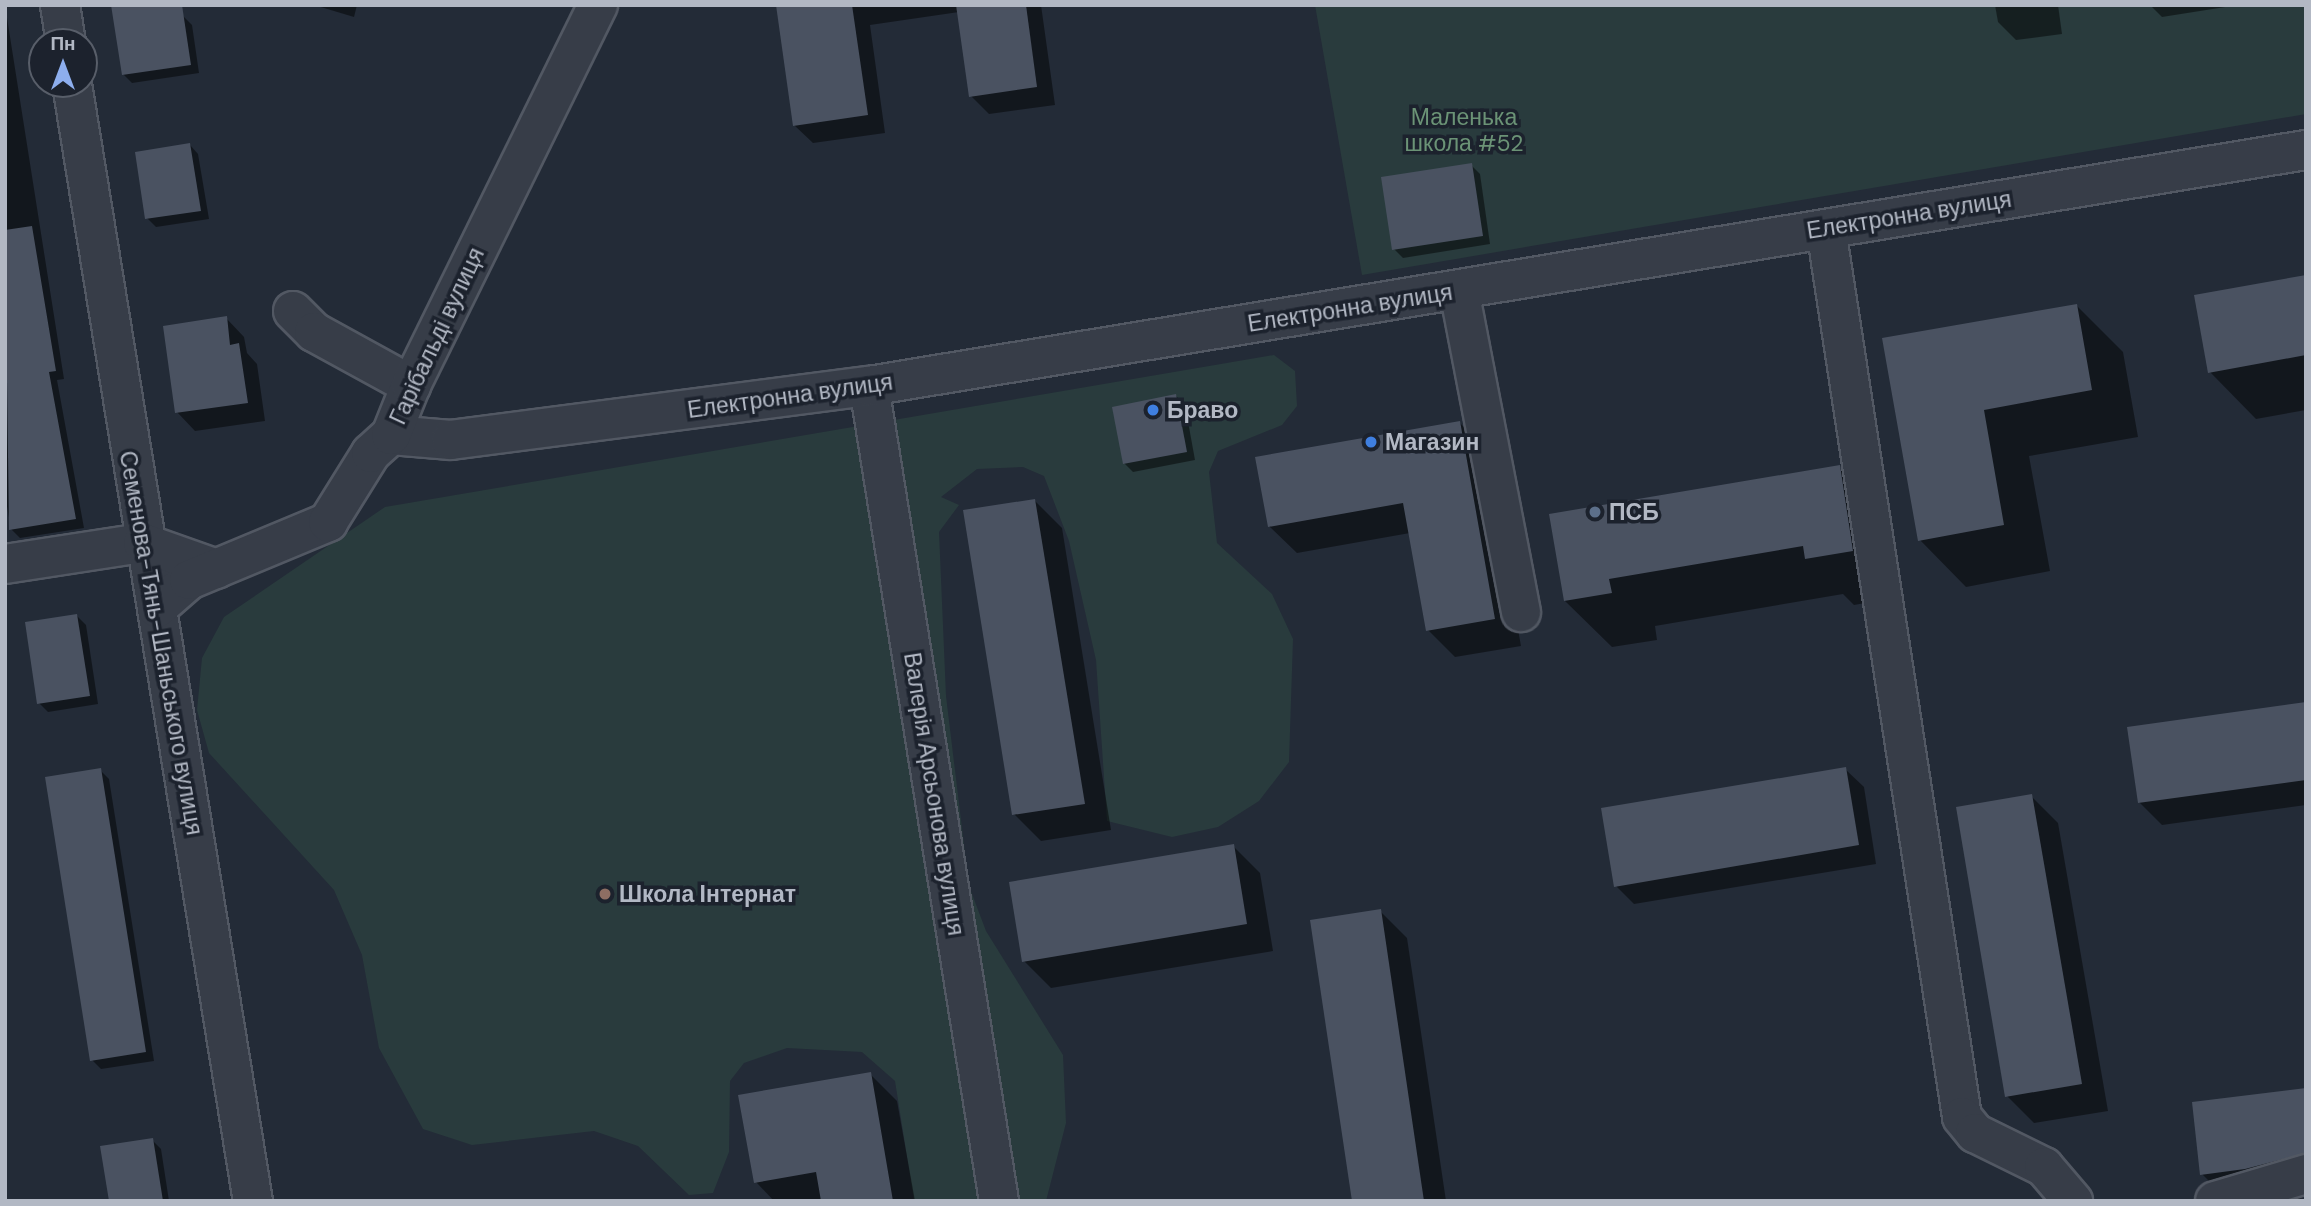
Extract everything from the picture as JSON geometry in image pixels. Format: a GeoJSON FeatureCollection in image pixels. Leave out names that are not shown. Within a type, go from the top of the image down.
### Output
{"type":"FeatureCollection","features":[{"type":"Feature","properties":{"kind":"street"},"geometry":{"type":"LineString","coordinates":[[60,5],[64,28]]}},
{"type":"Feature","properties":{"kind":"street","name":"Гарібальді вулиця"},"geometry":{"type":"LineString","coordinates":[[158,608],[189,580],[328,522],[371,453],[391,435],[411,385],[597,5]]}},
{"type":"Feature","properties":{"kind":"street","name":"Семенова-Тянь-Шаньського вулиця"},"geometry":{"type":"LineString","coordinates":[[74,98],[143,543],[158,608],[253,1201]]}},
{"type":"Feature","properties":{"kind":"street","name":"Електронна вулиця"},"geometry":{"type":"LineString","coordinates":[[391,435],[452,440],[869,386],[2306,150]]}},
{"type":"Feature","properties":{"kind":"street"},"geometry":{"type":"LineString","coordinates":[[1826,229],[1962,1117],[1975,1133],[2044,1167],[2073,1201]]}},
{"type":"Feature","properties":{"kind":"street"},"geometry":{"type":"LineString","coordinates":[[1459,290],[1521,612]]}},
{"type":"Feature","properties":{"kind":"street"},"geometry":{"type":"LineString","coordinates":[[293,310],[314,332],[411,385]]}},
{"type":"Feature","properties":{"kind":"street","name":"Валерія Арсьонова вулиця"},"geometry":{"type":"LineString","coordinates":[[869,386],[999,1201]]}},
{"type":"Feature","properties":{"kind":"street"},"geometry":{"type":"LineString","coordinates":[[5,564],[143,543],[217,569]]}},
{"type":"Feature","properties":{"kind":"street"},"geometry":{"type":"LineString","coordinates":[[2215,1201],[2306,1174]]}},
{"type":"Feature","properties":{"kind":"green space","name":"Маленька школа #52"},"geometry":{"type":"Polygon","coordinates":[[[1315,5],[2306,5],[2306,114],[1362,275],[1315,5]]]}},
{"type":"Feature","properties":{"kind":"green space"},"geometry":{"type":"Polygon","coordinates":[[[1274,355],[1295,371],[1297,406],[1282,425],[1218,451],[1209,472],[1217,543],[1272,594],[1293,639],[1289,762],[1259,801],[1218,827],[1172,837],[1107,821],[1096,660],[1069,541],[1044,476],[1023,467],[977,469],[941,497],[959,505],[939,532],[946,696],[969,886],[986,931],[1063,1055],[1066,1123],[1046,1201],[914,1201],[895,1081],[862,1052],[787,1048],[744,1063],[730,1081],[729,1152],[713,1193],[689,1195],[638,1146],[594,1131],[472,1145],[423,1129],[379,1048],[362,955],[334,890],[209,753],[197,710],[202,658],[224,617],[385,507],[1274,355]]]}},
{"type":"Feature","properties":{"kind":"building"},"geometry":{"type":"Polygon","coordinates":[[[111,5],[182,5],[191,65],[122,75],[111,5]]]}},
{"type":"Feature","properties":{"kind":"building"},"geometry":{"type":"Polygon","coordinates":[[[776,5],[852,5],[868,115],[793,126],[776,5]]]}},
{"type":"Feature","properties":{"kind":"building"},"geometry":{"type":"Polygon","coordinates":[[[956,5],[1026,5],[1037,87],[969,97],[956,5]]]}},
{"type":"Feature","properties":{"kind":"building"},"geometry":{"type":"Polygon","coordinates":[[[190,143],[201,211],[145,219],[135,152],[190,143]]]}},
{"type":"Feature","properties":{"kind":"building"},"geometry":{"type":"Polygon","coordinates":[[[1472,163],[1483,236],[1392,250],[1381,177],[1472,163]]]}},
{"type":"Feature","properties":{"kind":"building"},"geometry":{"type":"Polygon","coordinates":[[[32,226],[56,371],[49,372],[76,519],[9,530],[5,230],[32,226]]]}},
{"type":"Feature","properties":{"kind":"building"},"geometry":{"type":"Polygon","coordinates":[[[2306,275],[2306,355],[2208,373],[2194,295],[2306,275]]]}},
{"type":"Feature","properties":{"kind":"building"},"geometry":{"type":"Polygon","coordinates":[[[2077,304],[2092,390],[1984,410],[2004,525],[1918,541],[1882,338],[2077,304]]]}},
{"type":"Feature","properties":{"kind":"building"},"geometry":{"type":"Polygon","coordinates":[[[227,316],[230,345],[239,343],[248,403],[175,413],[163,326],[227,316]]]}},
{"type":"Feature","properties":{"kind":"building"},"geometry":{"type":"Polygon","coordinates":[[[1176,394],[1187,452],[1123,464],[1112,407],[1176,394]]]}},
{"type":"Feature","properties":{"kind":"building"},"geometry":{"type":"Polygon","coordinates":[[[1460,421],[1495,619],[1426,631],[1403,503],[1268,527],[1255,457],[1460,421]]]}},
{"type":"Feature","properties":{"kind":"building"},"geometry":{"type":"Polygon","coordinates":[[[1840,465],[1853,551],[1805,559],[1803,546],[1609,579],[1612,593],[1564,601],[1549,514],[1840,465]]]}},
{"type":"Feature","properties":{"kind":"building"},"geometry":{"type":"Polygon","coordinates":[[[1035,499],[1085,804],[1012,815],[963,510],[1035,499]]]}},
{"type":"Feature","properties":{"kind":"building"},"geometry":{"type":"Polygon","coordinates":[[[77,614],[90,696],[37,704],[25,622],[77,614]]]}},
{"type":"Feature","properties":{"kind":"building"},"geometry":{"type":"Polygon","coordinates":[[[2306,702],[2306,780],[2138,803],[2127,727],[2306,702]]]}},
{"type":"Feature","properties":{"kind":"building"},"geometry":{"type":"Polygon","coordinates":[[[1846,767],[1859,845],[1614,887],[1601,808],[1846,767]]]}},
{"type":"Feature","properties":{"kind":"building"},"geometry":{"type":"Polygon","coordinates":[[[101,768],[146,1052],[90,1061],[45,777],[101,768]]]}},
{"type":"Feature","properties":{"kind":"building"},"geometry":{"type":"Polygon","coordinates":[[[2032,794],[2082,1084],[2005,1097],[1956,807],[2032,794]]]}},
{"type":"Feature","properties":{"kind":"building"},"geometry":{"type":"Polygon","coordinates":[[[1234,844],[1247,924],[1022,962],[1009,882],[1234,844]]]}},
{"type":"Feature","properties":{"kind":"building"},"geometry":{"type":"Polygon","coordinates":[[[1381,909],[1424,1201],[1352,1201],[1310,920],[1381,909]]]}},
{"type":"Feature","properties":{"kind":"building"},"geometry":{"type":"Polygon","coordinates":[[[871,1072],[893,1201],[821,1201],[816,1172],[754,1183],[738,1095],[871,1072]]]}},
{"type":"Feature","properties":{"kind":"building"},"geometry":{"type":"Polygon","coordinates":[[[2306,1088],[2306,1153],[2245,1169],[2200,1175],[2192,1102],[2306,1088]]]}},
{"type":"Feature","properties":{"kind":"building"},"geometry":{"type":"Polygon","coordinates":[[[153,1138],[163,1201],[109,1201],[100,1146],[153,1138]]]}},
{"type":"Feature","properties":{"kind":"place","name":"Браво"},"geometry":{"type":"Point","coordinates":[1153,410]}},
{"type":"Feature","properties":{"kind":"place","name":"Магазин"},"geometry":{"type":"Point","coordinates":[1371,442]}},
{"type":"Feature","properties":{"kind":"place","name":"ПСБ"},"geometry":{"type":"Point","coordinates":[1595,512]}},
{"type":"Feature","properties":{"kind":"place","name":"Школа Інтернат"},"geometry":{"type":"Point","coordinates":[605,894]}}]}
